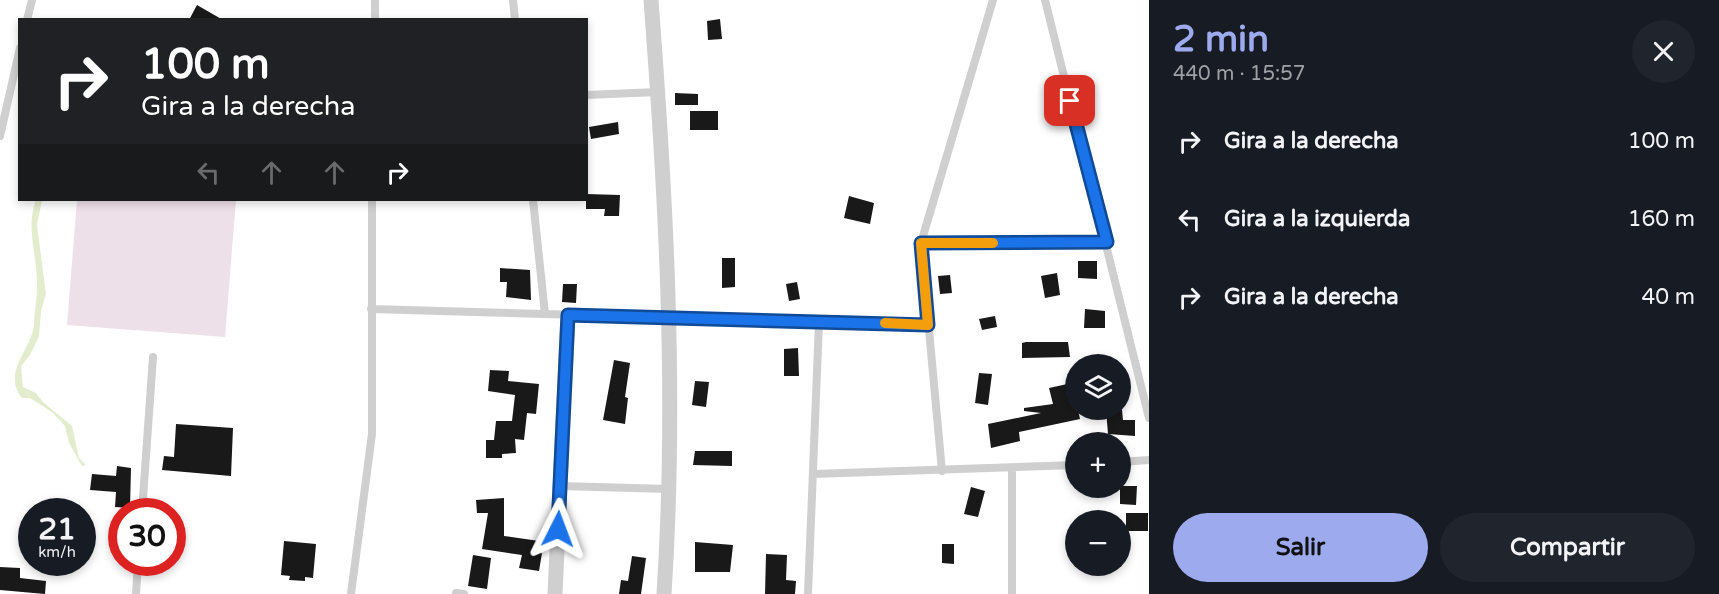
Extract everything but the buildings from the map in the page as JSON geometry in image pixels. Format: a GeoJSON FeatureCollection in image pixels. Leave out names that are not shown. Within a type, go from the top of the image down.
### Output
{"type":"FeatureCollection","features":[{"type":"Feature","properties":{"kind":"street"},"geometry":{"type":"LineString","coordinates":[[651,0],[671,318],[671,489],[664,594]]}},
{"type":"Feature","properties":{"kind":"street"},"geometry":{"type":"LineString","coordinates":[[555,594],[568,315]]}},
{"type":"Feature","properties":{"kind":"lane"},"geometry":{"type":"LineString","coordinates":[[28,18],[32,0]]}},
{"type":"Feature","properties":{"kind":"lane"},"geometry":{"type":"LineString","coordinates":[[375,0],[375,18]]}},
{"type":"Feature","properties":{"kind":"lane"},"geometry":{"type":"LineString","coordinates":[[513,0],[515,18]]}},
{"type":"Feature","properties":{"kind":"lane"},"geometry":{"type":"LineString","coordinates":[[942,471],[921,243],[993,0]]}},
{"type":"Feature","properties":{"kind":"lane"},"geometry":{"type":"LineString","coordinates":[[1045,0],[1149,418]]}},
{"type":"Feature","properties":{"kind":"lane"},"geometry":{"type":"LineString","coordinates":[[0,136],[17,69]]}},
{"type":"Feature","properties":{"kind":"lane"},"geometry":{"type":"LineString","coordinates":[[588,95],[658,92]]}},
{"type":"Feature","properties":{"kind":"lane"},"geometry":{"type":"LineString","coordinates":[[351,594],[372,434],[372,201]]}},
{"type":"Feature","properties":{"kind":"lane"},"geometry":{"type":"LineString","coordinates":[[533,201],[545,314]]}},
{"type":"Feature","properties":{"kind":"lane"},"geometry":{"type":"LineString","coordinates":[[921,243],[1107,242]]}},
{"type":"Feature","properties":{"kind":"lane"},"geometry":{"type":"LineString","coordinates":[[371,309],[928,325]]}},
{"type":"Feature","properties":{"kind":"lane"},"geometry":{"type":"LineString","coordinates":[[808,594],[819,322]]}},
{"type":"Feature","properties":{"kind":"lane"},"geometry":{"type":"LineString","coordinates":[[143,498],[153,357]]}},
{"type":"Feature","properties":{"kind":"lane"},"geometry":{"type":"LineString","coordinates":[[1131,461],[1149,460]]}},
{"type":"Feature","properties":{"kind":"lane"},"geometry":{"type":"LineString","coordinates":[[813,474],[1065,466]]}},
{"type":"Feature","properties":{"kind":"lane"},"geometry":{"type":"LineString","coordinates":[[1012,469],[1012,594]]}},
{"type":"Feature","properties":{"kind":"lane"},"geometry":{"type":"LineString","coordinates":[[560,486],[671,489]]}},
{"type":"Feature","properties":{"kind":"lane"},"geometry":{"type":"LineString","coordinates":[[136,594],[137,576]]}},
{"type":"Feature","properties":{"kind":"lane"},"geometry":{"type":"LineString","coordinates":[[456,593],[464,594]]}},
{"type":"Feature","properties":{"kind":"shaded area"},"geometry":{"type":"Polygon","coordinates":[[[36,201],[42,201],[37,225],[46,294],[41,311],[39,336],[30,355],[21,366],[23,387],[36,393],[43,402],[72,426],[79,458],[86,465],[82,466],[69,443],[65,426],[52,412],[30,398],[22,398],[16,388],[16,369],[29,342],[34,324],[37,276],[32,232],[36,201]]]}},
{"type":"Feature","properties":{"kind":"shaded area"},"geometry":{"type":"Polygon","coordinates":[[[77,201],[236,201],[225,337],[67,325],[77,201]]]}},
{"type":"Feature","properties":{"kind":"slow traffic"},"geometry":{"type":"LineString","coordinates":[[885,323],[928,325],[921,243],[993,243]]}},
{"type":"Feature","properties":{"kind":"route"},"geometry":{"type":"LineString","coordinates":[[558,529],[568,315],[928,325],[921,243],[1107,242],[1070,101]]}}]}
